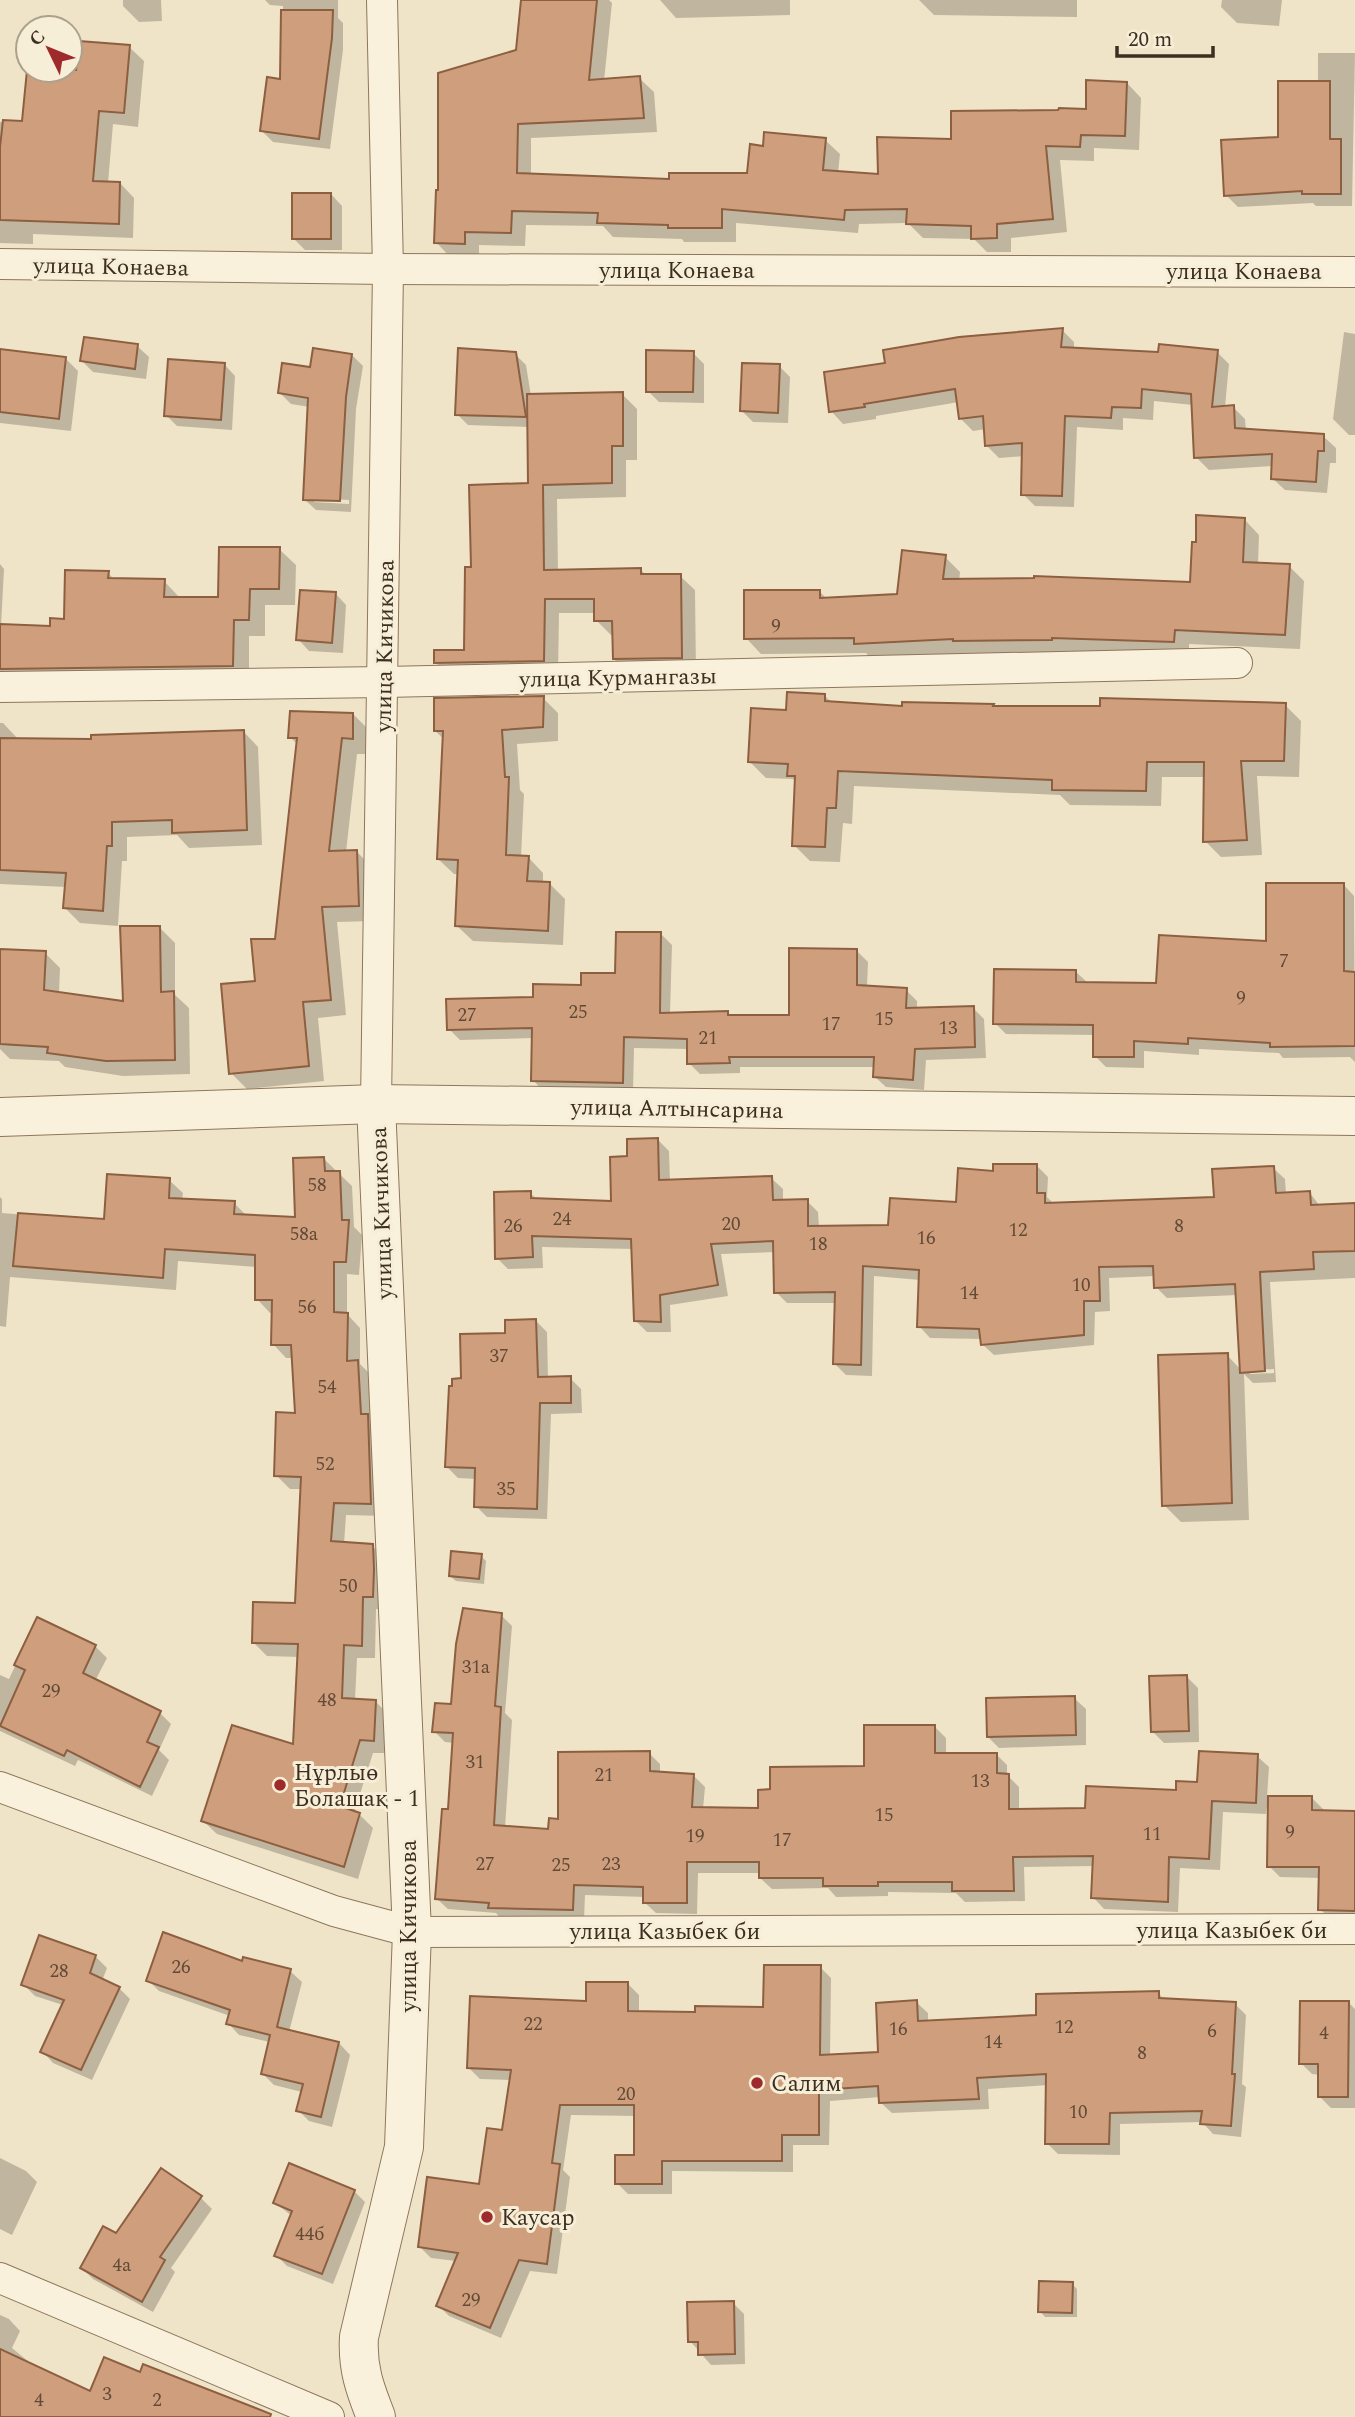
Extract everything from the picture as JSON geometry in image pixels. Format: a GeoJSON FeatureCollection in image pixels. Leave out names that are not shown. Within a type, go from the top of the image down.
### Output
{"type":"FeatureCollection","features":[{"type":"Feature","properties":{"kind":"street","name":"улица Кичикова"},"geometry":{"type":"LineString","coordinates":[[376,2417],[357,2359],[359,2337],[404,2147],[412,1932],[376,1104],[388,269],[382,0]]}},
{"type":"Feature","properties":{"kind":"street","name":"улица Конаева"},"geometry":{"type":"LineString","coordinates":[[0,264],[388,269],[1355,272]]}},
{"type":"Feature","properties":{"kind":"street","name":"улица Курмангазы"},"geometry":{"type":"LineString","coordinates":[[0,687],[384,682],[1237,663]]}},
{"type":"Feature","properties":{"kind":"street","name":"улица Алтынсарина"},"geometry":{"type":"LineString","coordinates":[[0,1117],[376,1104],[1355,1116]]}},
{"type":"Feature","properties":{"kind":"street","name":"улица Казыбек би"},"geometry":{"type":"LineString","coordinates":[[0,1787],[334,1911],[412,1932],[1355,1930]]}},
{"type":"Feature","properties":{"kind":"street"},"geometry":{"type":"LineString","coordinates":[[0,2278],[329,2417]]}},
{"type":"Feature","properties":{"kind":"building"},"geometry":{"type":"Polygon","coordinates":[[[521,0],[597,0],[589,80],[640,76],[644,118],[518,124],[517,173],[669,179],[669,173],[747,173],[750,144],[763,146],[764,132],[826,138],[823,170],[878,174],[877,137],[951,139],[951,111],[1086,109],[1086,80],[1127,82],[1125,136],[1081,135],[1080,147],[1046,146],[1053,219],[997,224],[997,238],[971,239],[971,226],[906,224],[907,209],[845,210],[844,220],[722,209],[722,228],[668,228],[668,225],[597,223],[598,213],[512,211],[511,233],[465,232],[465,244],[434,243],[438,190],[438,73],[516,50],[521,0]]]}},
{"type":"Feature","properties":{"kind":"building"},"geometry":{"type":"Polygon","coordinates":[[[281,10],[333,10],[319,139],[260,131],[267,77],[280,79],[281,10]]]}},
{"type":"Feature","properties":{"kind":"building"},"geometry":{"type":"Polygon","coordinates":[[[84,41],[130,45],[124,113],[99,111],[93,181],[120,182],[119,224],[0,220],[0,147],[3,120],[22,121],[26,84],[84,84],[84,41]]]}},
{"type":"Feature","properties":{"kind":"building"},"geometry":{"type":"Polygon","coordinates":[[[1278,81],[1330,81],[1330,139],[1341,139],[1341,194],[1302,194],[1302,191],[1224,196],[1221,140],[1278,137],[1278,81]]]}},
{"type":"Feature","properties":{"kind":"building"},"geometry":{"type":"Polygon","coordinates":[[[292,193],[331,193],[331,239],[292,239],[292,193]]]}},
{"type":"Feature","properties":{"kind":"building"},"geometry":{"type":"Polygon","coordinates":[[[1063,328],[1061,347],[1158,352],[1159,344],[1218,350],[1212,407],[1234,405],[1235,428],[1324,434],[1324,451],[1318,451],[1316,482],[1271,479],[1272,454],[1194,458],[1191,394],[1142,389],[1141,408],[1112,407],[1111,418],[1065,416],[1062,496],[1021,495],[1022,443],[985,446],[983,416],[959,419],[955,389],[829,412],[824,372],[885,363],[883,350],[959,337],[1063,328]]]}},
{"type":"Feature","properties":{"kind":"building"},"geometry":{"type":"Polygon","coordinates":[[[84,337],[138,344],[135,369],[80,361],[84,337]]]}},
{"type":"Feature","properties":{"kind":"building"},"geometry":{"type":"Polygon","coordinates":[[[313,348],[352,354],[346,397],[340,501],[303,500],[308,398],[278,393],[282,363],[310,367],[313,348]]]}},
{"type":"Feature","properties":{"kind":"building"},"geometry":{"type":"Polygon","coordinates":[[[458,348],[516,352],[526,417],[455,415],[458,348]]]}},
{"type":"Feature","properties":{"kind":"building"},"geometry":{"type":"Polygon","coordinates":[[[0,349],[66,357],[59,419],[0,412],[0,349]]]}},
{"type":"Feature","properties":{"kind":"building"},"geometry":{"type":"Polygon","coordinates":[[[646,350],[694,351],[693,392],[646,392],[646,350]]]}},
{"type":"Feature","properties":{"kind":"building"},"geometry":{"type":"Polygon","coordinates":[[[168,359],[225,363],[221,420],[164,416],[168,359]]]}},
{"type":"Feature","properties":{"kind":"building"},"geometry":{"type":"Polygon","coordinates":[[[742,363],[780,364],[778,413],[740,411],[742,363]]]}},
{"type":"Feature","properties":{"kind":"building"},"geometry":{"type":"Polygon","coordinates":[[[623,392],[623,446],[612,446],[612,483],[543,485],[544,570],[641,568],[641,574],[681,574],[682,658],[613,659],[612,621],[594,621],[594,599],[545,599],[544,661],[434,663],[434,650],[464,650],[465,567],[471,567],[469,485],[528,483],[527,394],[623,392]]]}},
{"type":"Feature","properties":{"kind":"building"},"geometry":{"type":"Polygon","coordinates":[[[1196,515],[1245,518],[1243,562],[1290,564],[1285,635],[1175,630],[1174,642],[1052,638],[854,644],[854,638],[744,639],[744,590],[820,590],[820,598],[897,594],[902,550],[946,555],[943,579],[1034,576],[1190,582],[1192,542],[1196,542],[1196,515]]]}},
{"type":"Feature","properties":{"kind":"building"},"geometry":{"type":"Polygon","coordinates":[[[219,547],[280,547],[279,589],[250,589],[249,620],[234,620],[233,666],[0,669],[0,624],[50,626],[50,618],[64,619],[65,570],[109,571],[108,578],[165,579],[164,597],[218,597],[219,547]]]}},
{"type":"Feature","properties":{"kind":"building"},"geometry":{"type":"Polygon","coordinates":[[[300,590],[336,592],[332,643],[296,640],[300,590]]]}},
{"type":"Feature","properties":{"kind":"building"},"geometry":{"type":"Polygon","coordinates":[[[787,692],[825,694],[825,701],[902,706],[902,702],[994,704],[993,706],[1100,706],[1100,698],[1286,703],[1284,761],[1241,761],[1247,840],[1203,842],[1204,762],[1147,762],[1146,791],[1052,790],[1052,780],[838,771],[836,808],[827,808],[825,847],[792,846],[795,776],[787,776],[788,764],[748,762],[751,708],[786,710],[787,692]]]}},
{"type":"Feature","properties":{"kind":"building"},"geometry":{"type":"Polygon","coordinates":[[[544,696],[543,727],[502,730],[505,777],[509,777],[506,855],[529,856],[527,881],[550,882],[548,931],[455,926],[458,860],[437,859],[443,731],[434,731],[434,698],[544,696]]]}},
{"type":"Feature","properties":{"kind":"building"},"geometry":{"type":"Polygon","coordinates":[[[290,711],[353,713],[353,739],[342,738],[329,851],[357,850],[359,906],[322,907],[331,1000],[303,1002],[309,1066],[229,1074],[221,984],[255,981],[251,939],[275,939],[297,738],[288,738],[290,711]]]}},
{"type":"Feature","properties":{"kind":"building"},"geometry":{"type":"Polygon","coordinates":[[[244,730],[247,830],[172,833],[172,820],[112,822],[112,846],[107,846],[103,911],[63,908],[66,873],[0,870],[0,738],[91,739],[91,735],[244,730]]]}},
{"type":"Feature","properties":{"kind":"building"},"geometry":{"type":"Polygon","coordinates":[[[1266,883],[1344,883],[1344,971],[1355,972],[1355,1046],[1270,1047],[1270,1043],[1188,1038],[1188,1044],[1134,1041],[1134,1057],[1093,1057],[1093,1025],[993,1024],[994,969],[1076,970],[1076,982],[1156,983],[1159,935],[1266,941],[1266,883]]]}},
{"type":"Feature","properties":{"kind":"building"},"geometry":{"type":"Polygon","coordinates":[[[120,926],[160,926],[161,992],[174,991],[175,1060],[106,1061],[47,1053],[48,1047],[0,1044],[0,949],[46,951],[44,990],[123,1001],[120,926]]]}},
{"type":"Feature","properties":{"kind":"building"},"geometry":{"type":"Polygon","coordinates":[[[616,932],[661,932],[660,1013],[728,1011],[728,1015],[789,1015],[789,948],[857,949],[857,985],[907,988],[906,1008],[974,1006],[975,1047],[915,1049],[913,1080],[873,1077],[874,1057],[729,1057],[730,1063],[687,1064],[687,1039],[624,1037],[623,1083],[531,1081],[532,1028],[447,1030],[446,999],[533,997],[533,984],[581,985],[581,973],[615,973],[616,932]]]}},
{"type":"Feature","properties":{"kind":"building"},"geometry":{"type":"Polygon","coordinates":[[[658,1138],[659,1180],[772,1176],[773,1200],[808,1199],[808,1226],[888,1225],[890,1198],[956,1202],[958,1168],[993,1171],[993,1164],[1037,1164],[1037,1193],[1045,1193],[1045,1203],[1214,1197],[1212,1169],[1274,1166],[1276,1193],[1310,1191],[1311,1205],[1355,1203],[1355,1251],[1313,1252],[1314,1269],[1260,1272],[1265,1371],[1240,1373],[1235,1284],[1154,1288],[1153,1266],[1099,1267],[1100,1301],[1084,1301],[1084,1335],[981,1345],[979,1329],[917,1327],[919,1270],[863,1266],[861,1365],[833,1364],[835,1292],[774,1293],[773,1241],[711,1244],[718,1285],[660,1295],[661,1322],[634,1321],[631,1239],[532,1236],[533,1257],[495,1259],[494,1192],[531,1191],[531,1198],[611,1201],[610,1157],[627,1156],[627,1139],[658,1138]]]}},
{"type":"Feature","properties":{"kind":"building"},"geometry":{"type":"Polygon","coordinates":[[[324,1157],[325,1171],[340,1171],[342,1220],[349,1220],[346,1262],[334,1262],[334,1312],[348,1313],[347,1361],[358,1360],[361,1414],[368,1414],[371,1504],[334,1503],[331,1541],[373,1544],[374,1569],[373,1597],[363,1597],[362,1646],[344,1645],[342,1698],[376,1700],[374,1741],[360,1740],[340,1806],[360,1813],[344,1867],[201,1821],[232,1725],[293,1744],[298,1644],[252,1643],[253,1602],[295,1603],[301,1477],[274,1476],[276,1412],[295,1413],[291,1345],[271,1345],[272,1300],[255,1300],[255,1255],[165,1249],[163,1278],[13,1266],[18,1213],[104,1219],[107,1174],[170,1178],[169,1198],[235,1201],[234,1214],[295,1217],[293,1158],[324,1157]]]}},
{"type":"Feature","properties":{"kind":"building"},"geometry":{"type":"Polygon","coordinates":[[[536,1319],[538,1377],[571,1376],[571,1403],[540,1403],[537,1509],[474,1507],[475,1468],[445,1467],[449,1386],[452,1386],[452,1379],[461,1378],[460,1334],[505,1333],[505,1320],[536,1319]]]}},
{"type":"Feature","properties":{"kind":"building"},"geometry":{"type":"Polygon","coordinates":[[[1228,1353],[1232,1503],[1162,1506],[1158,1355],[1228,1353]]]}},
{"type":"Feature","properties":{"kind":"building"},"geometry":{"type":"Polygon","coordinates":[[[451,1551],[482,1554],[479,1579],[449,1576],[451,1551]]]}},
{"type":"Feature","properties":{"kind":"building"},"geometry":{"type":"Polygon","coordinates":[[[463,1608],[502,1613],[495,1706],[501,1707],[494,1825],[548,1829],[549,1818],[558,1819],[558,1752],[650,1751],[650,1771],[694,1774],[692,1807],[758,1808],[758,1790],[770,1789],[770,1767],[864,1766],[864,1725],[935,1725],[935,1753],[997,1753],[997,1773],[1009,1774],[1009,1809],[1085,1808],[1086,1786],[1176,1790],[1176,1781],[1197,1782],[1199,1751],[1258,1754],[1256,1803],[1212,1801],[1209,1859],[1169,1857],[1168,1902],[1091,1898],[1093,1856],[1013,1857],[1014,1891],[952,1891],[952,1882],[878,1882],[878,1886],[823,1886],[823,1878],[759,1878],[759,1862],[687,1862],[687,1903],[643,1903],[643,1887],[574,1885],[573,1910],[488,1908],[489,1903],[435,1899],[442,1809],[448,1809],[453,1733],[432,1732],[435,1703],[451,1704],[456,1644],[463,1608]]]}},
{"type":"Feature","properties":{"kind":"building"},"geometry":{"type":"Polygon","coordinates":[[[37,1617],[96,1645],[83,1673],[161,1711],[147,1742],[159,1747],[140,1787],[67,1750],[64,1756],[0,1726],[25,1670],[14,1665],[37,1617]]]}},
{"type":"Feature","properties":{"kind":"building"},"geometry":{"type":"Polygon","coordinates":[[[1187,1675],[1189,1731],[1151,1732],[1149,1676],[1187,1675]]]}},
{"type":"Feature","properties":{"kind":"building"},"geometry":{"type":"Polygon","coordinates":[[[1075,1696],[1076,1735],[987,1737],[986,1698],[1075,1696]]]}},
{"type":"Feature","properties":{"kind":"building"},"geometry":{"type":"Polygon","coordinates":[[[1268,1796],[1312,1796],[1312,1810],[1355,1811],[1355,1911],[1318,1910],[1319,1867],[1267,1867],[1268,1796]]]}},
{"type":"Feature","properties":{"kind":"building"},"geometry":{"type":"Polygon","coordinates":[[[163,1932],[242,1961],[243,1957],[291,1969],[277,2027],[339,2042],[321,2117],[296,2111],[303,2084],[261,2074],[270,2035],[226,2024],[230,2010],[146,1981],[163,1932]]]}},
{"type":"Feature","properties":{"kind":"building"},"geometry":{"type":"Polygon","coordinates":[[[39,1935],[96,1955],[90,1973],[120,1987],[81,2070],[40,2052],[64,2000],[21,1985],[39,1935]]]}},
{"type":"Feature","properties":{"kind":"building"},"geometry":{"type":"Polygon","coordinates":[[[764,1965],[821,1965],[820,2055],[878,2052],[876,2003],[917,2000],[918,2021],[1036,2015],[1036,1994],[1159,1991],[1159,1998],[1236,2002],[1231,2126],[1200,2124],[1202,2111],[1110,2113],[1109,2144],[1045,2144],[1046,2074],[977,2078],[979,2099],[879,2103],[878,2086],[819,2090],[819,2135],[782,2135],[782,2161],[662,2161],[662,2184],[615,2184],[615,2155],[634,2155],[634,2105],[560,2105],[552,2163],[560,2164],[547,2264],[519,2260],[490,2328],[436,2306],[458,2253],[418,2247],[427,2177],[479,2184],[487,2128],[502,2130],[511,2070],[467,2068],[470,1996],[586,2001],[586,1982],[628,1982],[628,2011],[695,2012],[695,2006],[763,2007],[764,1965]]]}},
{"type":"Feature","properties":{"kind":"building"},"geometry":{"type":"Polygon","coordinates":[[[1300,2001],[1349,2001],[1348,2097],[1318,2097],[1318,2064],[1299,2064],[1300,2001]]]}},
{"type":"Feature","properties":{"kind":"building"},"geometry":{"type":"Polygon","coordinates":[[[289,2163],[355,2190],[322,2274],[274,2256],[292,2211],[273,2203],[289,2163]]]}},
{"type":"Feature","properties":{"kind":"building"},"geometry":{"type":"Polygon","coordinates":[[[161,2168],[202,2196],[160,2257],[165,2260],[142,2302],[80,2268],[103,2226],[116,2233],[161,2168]]]}},
{"type":"Feature","properties":{"kind":"building"},"geometry":{"type":"Polygon","coordinates":[[[1039,2281],[1073,2282],[1072,2313],[1038,2312],[1039,2281]]]}},
{"type":"Feature","properties":{"kind":"building"},"geometry":{"type":"Polygon","coordinates":[[[734,2301],[735,2354],[698,2355],[698,2342],[688,2342],[687,2302],[734,2301]]]}},
{"type":"Feature","properties":{"kind":"building"},"geometry":{"type":"Polygon","coordinates":[[[0,2349],[90,2391],[104,2357],[140,2372],[143,2364],[271,2414],[270,2417],[0,2417],[0,2349]]]}},
{"type":"Feature","properties":{"kind":"place","name":"Нұрлыө Болашақ - 1"},"geometry":{"type":"Point","coordinates":[280,1785]}},
{"type":"Feature","properties":{"kind":"place","name":"Салим"},"geometry":{"type":"Point","coordinates":[757,2083]}},
{"type":"Feature","properties":{"kind":"place","name":"Каусар"},"geometry":{"type":"Point","coordinates":[487,2217]}}]}
